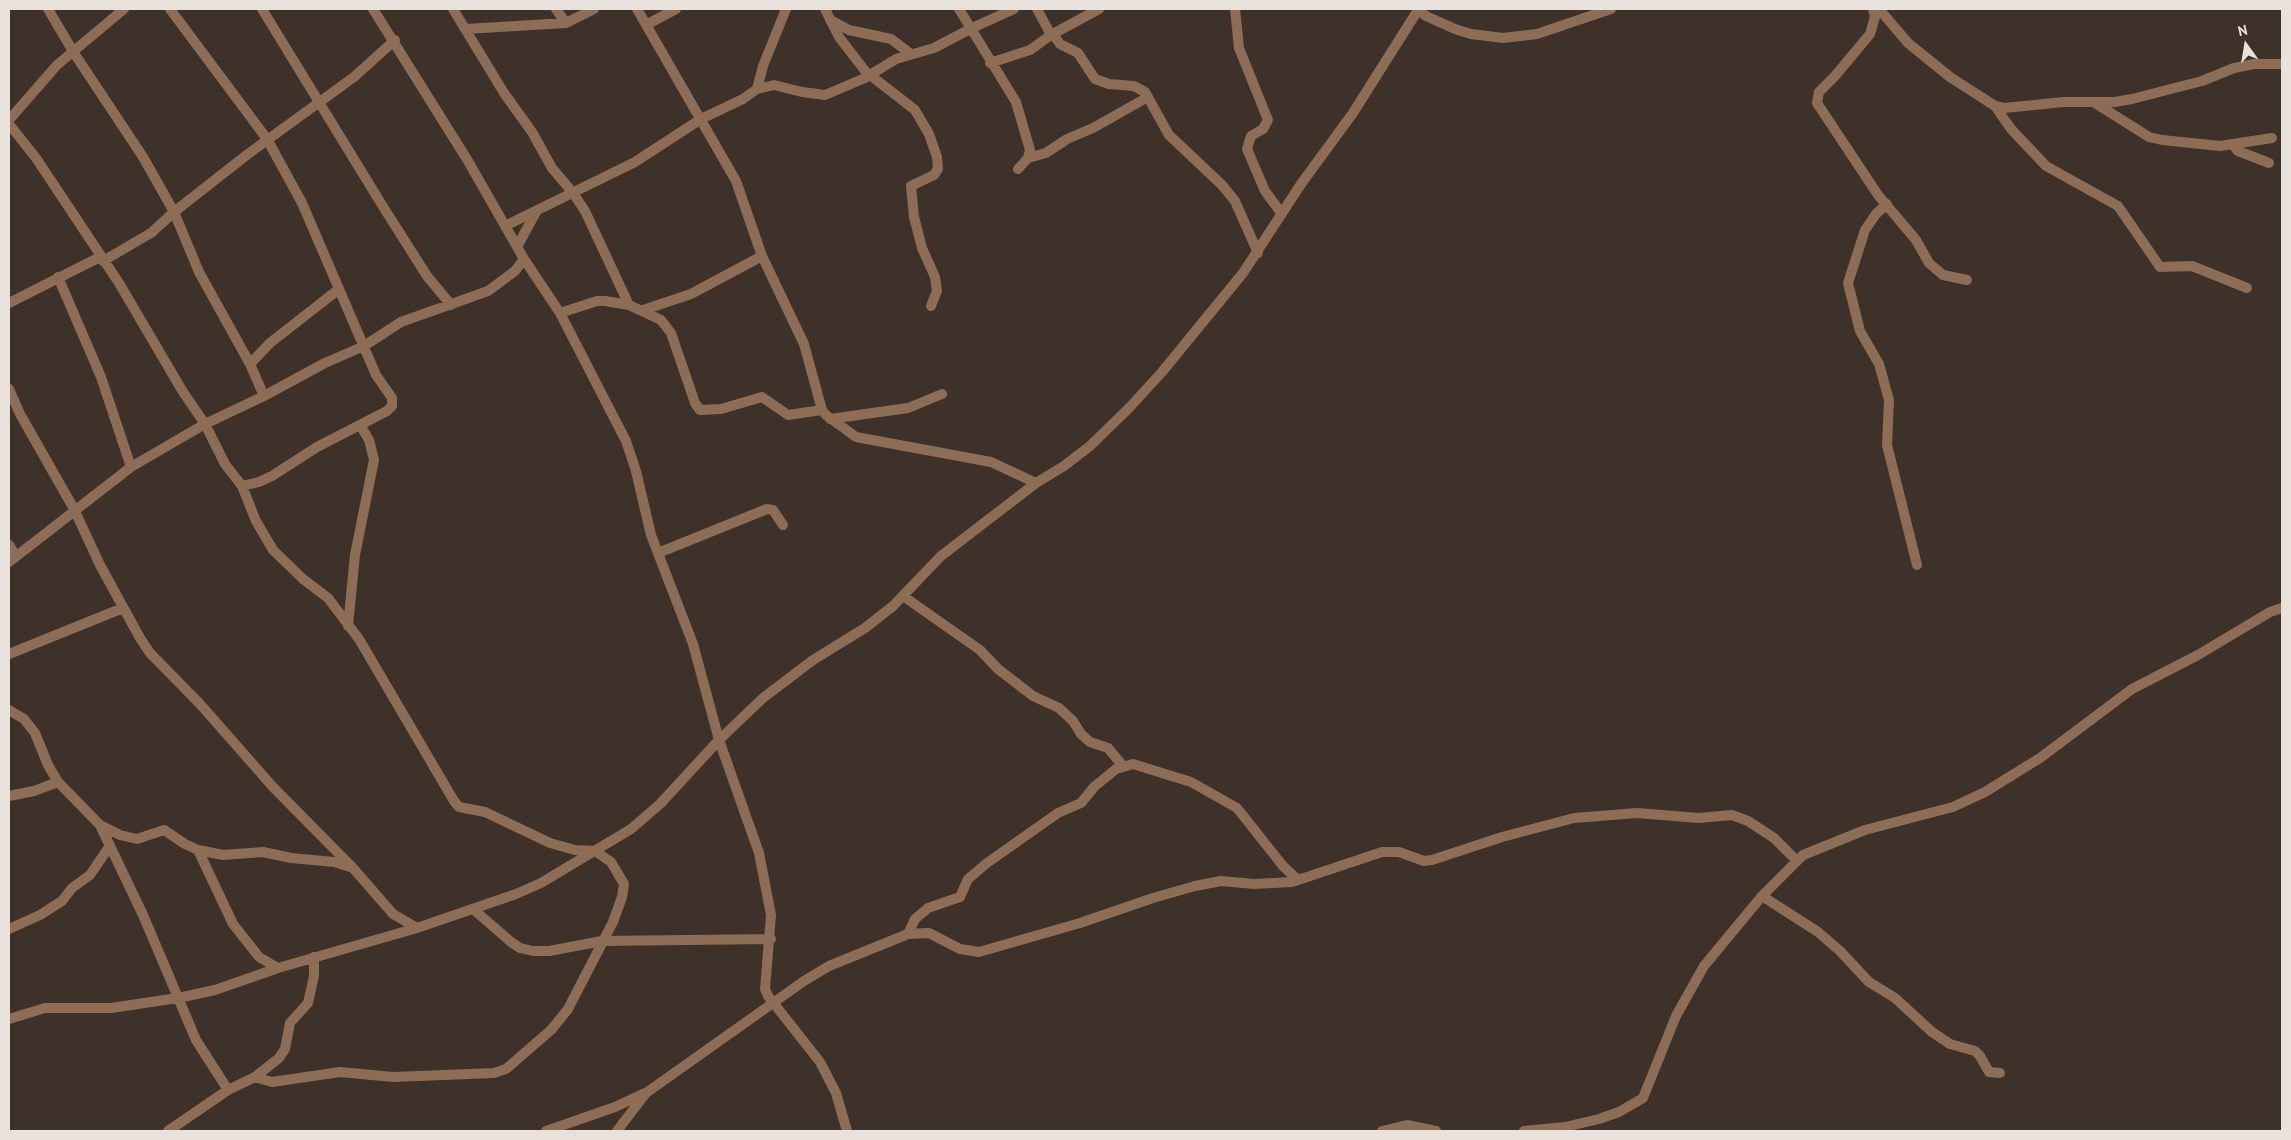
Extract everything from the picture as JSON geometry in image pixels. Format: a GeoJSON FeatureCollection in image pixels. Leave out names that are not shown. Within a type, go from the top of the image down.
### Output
{"type":"FeatureCollection","features":[{"type":"Feature","properties":{"kind":"street"},"geometry":{"type":"LineString","coordinates":[[48,9],[74,53],[143,157],[174,212],[199,272],[250,364],[264,396]]}},
{"type":"Feature","properties":{"kind":"street"},"geometry":{"type":"LineString","coordinates":[[9,120],[57,65],[74,53],[123,9]]}},
{"type":"Feature","properties":{"kind":"street"},"geometry":{"type":"LineString","coordinates":[[170,9],[268,139],[302,203],[376,375],[392,398],[392,406],[387,412],[317,447],[272,476],[260,482],[242,486]]}},
{"type":"Feature","properties":{"kind":"street"},"geometry":{"type":"LineString","coordinates":[[262,9],[317,102],[427,276],[451,305]]}},
{"type":"Feature","properties":{"kind":"street"},"geometry":{"type":"LineString","coordinates":[[373,9],[395,40],[524,258],[560,313],[626,441],[658,553],[693,644],[719,740],[759,853],[771,916],[771,939],[765,983],[768,996],[820,1062],[836,1093],[847,1131]]}},
{"type":"Feature","properties":{"kind":"street"},"geometry":{"type":"LineString","coordinates":[[453,9],[504,93],[532,132],[552,168],[573,193],[598,238],[630,306]]}},
{"type":"Feature","properties":{"kind":"street"},"geometry":{"type":"LineString","coordinates":[[556,9],[566,23]]}},
{"type":"Feature","properties":{"kind":"street"},"geometry":{"type":"LineString","coordinates":[[465,29],[566,23],[594,9]]}},
{"type":"Feature","properties":{"kind":"street"},"geometry":{"type":"LineString","coordinates":[[637,9],[736,181],[762,256],[804,344],[822,410],[830,419],[856,437],[991,462],[1036,483]]}},
{"type":"Feature","properties":{"kind":"street"},"geometry":{"type":"LineString","coordinates":[[646,25],[676,9]]}},
{"type":"Feature","properties":{"kind":"street"},"geometry":{"type":"LineString","coordinates":[[757,89],[763,66],[786,9]]}},
{"type":"Feature","properties":{"kind":"street"},"geometry":{"type":"LineString","coordinates":[[825,9],[839,37],[869,75],[915,110],[930,134],[937,157],[938,169],[934,175],[914,184],[911,189],[914,217],[922,248],[934,277],[937,291],[931,306]]}},
{"type":"Feature","properties":{"kind":"street"},"geometry":{"type":"LineString","coordinates":[[959,9],[972,28],[990,63],[1016,102],[1030,150],[1028,158],[1018,169]]}},
{"type":"Feature","properties":{"kind":"street"},"geometry":{"type":"LineString","coordinates":[[505,226],[634,162],[702,119],[743,99],[757,89],[774,85],[802,92],[825,94],[869,75],[896,59],[934,48],[1014,9]]}},
{"type":"Feature","properties":{"kind":"street"},"geometry":{"type":"LineString","coordinates":[[1037,9],[1060,44],[1078,52],[1095,79],[1109,84],[1141,88],[1169,135],[1222,185],[1235,200],[1258,253]]}},
{"type":"Feature","properties":{"kind":"street"},"geometry":{"type":"LineString","coordinates":[[990,63],[1030,50],[1052,34],[1099,9]]}},
{"type":"Feature","properties":{"kind":"street"},"geometry":{"type":"LineString","coordinates":[[9,1019],[45,1008],[111,1008],[178,998],[215,990],[278,968],[417,928],[473,909],[541,883],[595,852],[631,829],[660,804],[719,740],[763,698],[812,660],[865,628],[903,596],[941,556],[1036,483],[1064,466],[1090,446],[1130,407],[1162,372],[1258,253],[1301,184],[1353,113],[1418,9],[1455,29],[1471,34],[1503,38],[1537,34],[1611,9]]}},
{"type":"Feature","properties":{"kind":"street"},"geometry":{"type":"LineString","coordinates":[[1873,9],[1874,17],[1870,34],[1819,92],[1816,98],[1819,108],[1936,270],[1943,274],[1967,280]]}},
{"type":"Feature","properties":{"kind":"street"},"geometry":{"type":"LineString","coordinates":[[1879,9],[1908,43],[1950,77],[1995,106],[2004,108],[2132,99],[2202,81],[2234,68],[2260,64],[2282,64]]}},
{"type":"Feature","properties":{"kind":"street"},"geometry":{"type":"LineString","coordinates":[[1238,10],[1239,48],[1268,120],[1262,129],[1251,136],[1247,148],[1265,191],[1282,214]]}},
{"type":"Feature","properties":{"kind":"street"},"geometry":{"type":"LineString","coordinates":[[830,20],[849,30],[891,39],[911,54]]}},
{"type":"Feature","properties":{"kind":"street"},"geometry":{"type":"LineString","coordinates":[[9,303],[151,234],[174,212],[268,139],[354,77],[395,40]]}},
{"type":"Feature","properties":{"kind":"street"},"geometry":{"type":"LineString","coordinates":[[1028,158],[1046,153],[1067,139],[1094,128],[1148,97]]}},
{"type":"Feature","properties":{"kind":"street"},"geometry":{"type":"LineString","coordinates":[[2092,102],[2149,137],[2173,142],[2220,146],[2272,138]]}},
{"type":"Feature","properties":{"kind":"street"},"geometry":{"type":"LineString","coordinates":[[1995,106],[2011,129],[2046,166],[2118,206],[2160,267],[2192,266],[2247,288]]}},
{"type":"Feature","properties":{"kind":"street"},"geometry":{"type":"LineString","coordinates":[[9,124],[36,158],[123,290],[183,392],[205,424],[225,464],[242,486],[256,520],[273,550],[303,579],[328,598],[367,651],[446,789],[459,807],[486,812],[550,843],[575,850],[595,852],[612,862],[624,884],[619,905],[568,1009],[551,1030],[506,1069],[494,1072],[393,1077],[340,1072],[272,1082],[256,1077]]}},
{"type":"Feature","properties":{"kind":"street"},"geometry":{"type":"LineString","coordinates":[[2232,144],[2238,151],[2269,163]]}},
{"type":"Feature","properties":{"kind":"street"},"geometry":{"type":"LineString","coordinates":[[1887,204],[1876,214],[1864,230],[1848,283],[1860,331],[1879,364],[1889,400],[1887,445],[1917,565]]}},
{"type":"Feature","properties":{"kind":"street"},"geometry":{"type":"LineString","coordinates":[[518,245],[536,212]]}},
{"type":"Feature","properties":{"kind":"street"},"geometry":{"type":"LineString","coordinates":[[642,310],[690,294],[762,256]]}},
{"type":"Feature","properties":{"kind":"street"},"geometry":{"type":"LineString","coordinates":[[9,545],[12,559],[74,509],[131,467],[205,424],[264,396],[325,363],[364,346],[401,322],[451,305],[499,285],[515,271],[524,258]]}},
{"type":"Feature","properties":{"kind":"street"},"geometry":{"type":"LineString","coordinates":[[58,278],[101,377],[131,467]]}},
{"type":"Feature","properties":{"kind":"street"},"geometry":{"type":"LineString","coordinates":[[250,364],[270,343],[339,289]]}},
{"type":"Feature","properties":{"kind":"street"},"geometry":{"type":"LineString","coordinates":[[560,313],[597,301],[630,306],[661,320],[671,333],[697,407],[700,410],[721,409],[762,397],[767,398],[788,415],[822,410]]}},
{"type":"Feature","properties":{"kind":"street"},"geometry":{"type":"LineString","coordinates":[[9,389],[20,414],[74,509],[100,565],[150,653],[200,704],[273,787],[353,868],[393,914],[417,928]]}},
{"type":"Feature","properties":{"kind":"street"},"geometry":{"type":"LineString","coordinates":[[830,419],[908,408],[942,394]]}},
{"type":"Feature","properties":{"kind":"street"},"geometry":{"type":"LineString","coordinates":[[348,626],[355,555],[374,460],[369,440],[360,425]]}},
{"type":"Feature","properties":{"kind":"street"},"geometry":{"type":"LineString","coordinates":[[658,553],[767,508],[773,510],[782,525]]}},
{"type":"Feature","properties":{"kind":"street"},"geometry":{"type":"LineString","coordinates":[[903,596],[980,650],[998,669],[1034,696],[1058,708],[1073,721],[1081,734],[1090,742],[1108,748],[1123,766]]}},
{"type":"Feature","properties":{"kind":"street"},"geometry":{"type":"LineString","coordinates":[[9,654],[123,608]]}},
{"type":"Feature","properties":{"kind":"street"},"geometry":{"type":"LineString","coordinates":[[1524,1131],[1565,1127],[1599,1119],[1619,1112],[1643,1098],[1687,993],[1704,966],[1762,896],[1796,860],[1812,850],[1865,830],[1953,807],[1985,792],[2040,758],[2132,689],[2198,655],[2270,612],[2282,608]]}},
{"type":"Feature","properties":{"kind":"street"},"geometry":{"type":"LineString","coordinates":[[9,710],[24,719],[35,733],[48,765],[58,782],[100,825],[120,835],[137,839],[164,830],[198,850],[223,855],[263,852],[291,858],[334,862],[353,868]]}},
{"type":"Feature","properties":{"kind":"street"},"geometry":{"type":"LineString","coordinates":[[908,934],[915,919],[928,908],[960,897],[968,879],[987,863],[1058,813],[1081,803],[1094,787],[1123,766],[1136,764],[1191,782],[1238,808],[1283,866],[1298,880]]}},
{"type":"Feature","properties":{"kind":"street"},"geometry":{"type":"LineString","coordinates":[[9,796],[34,791],[58,782]]}},
{"type":"Feature","properties":{"kind":"street"},"geometry":{"type":"LineString","coordinates":[[546,1131],[615,1107],[646,1093],[829,966],[908,934],[929,934],[960,948],[979,952],[1080,923],[1195,886],[1221,882],[1254,884],[1298,880],[1382,852],[1399,852],[1424,861],[1432,860],[1477,844],[1574,818],[1637,813],[1699,818],[1716,814],[1732,815],[1748,821],[1774,838],[1796,860]]}},
{"type":"Feature","properties":{"kind":"street"},"geometry":{"type":"LineString","coordinates":[[100,825],[143,916],[196,1040],[228,1090]]}},
{"type":"Feature","properties":{"kind":"street"},"geometry":{"type":"LineString","coordinates":[[9,928],[40,915],[62,902],[67,892],[90,875],[109,847]]}},
{"type":"Feature","properties":{"kind":"street"},"geometry":{"type":"LineString","coordinates":[[198,850],[233,924],[259,957],[278,968]]}},
{"type":"Feature","properties":{"kind":"street"},"geometry":{"type":"LineString","coordinates":[[1762,896],[1818,932],[1840,951],[1869,982],[1895,998],[1932,1032],[1950,1044],[1975,1051],[1990,1074],[2000,1073]]}},
{"type":"Feature","properties":{"kind":"street"},"geometry":{"type":"LineString","coordinates":[[473,909],[511,942],[520,948],[533,951],[549,951],[602,941],[771,939]]}},
{"type":"Feature","properties":{"kind":"street"},"geometry":{"type":"LineString","coordinates":[[168,1131],[228,1090],[256,1077],[279,1058],[285,1048],[290,1023],[308,1003],[314,976],[314,957]]}},
{"type":"Feature","properties":{"kind":"street"},"geometry":{"type":"LineString","coordinates":[[617,1131],[646,1093]]}},
{"type":"Feature","properties":{"kind":"street"},"geometry":{"type":"LineString","coordinates":[[1382,1131],[1407,1125],[1436,1131]]}}]}
